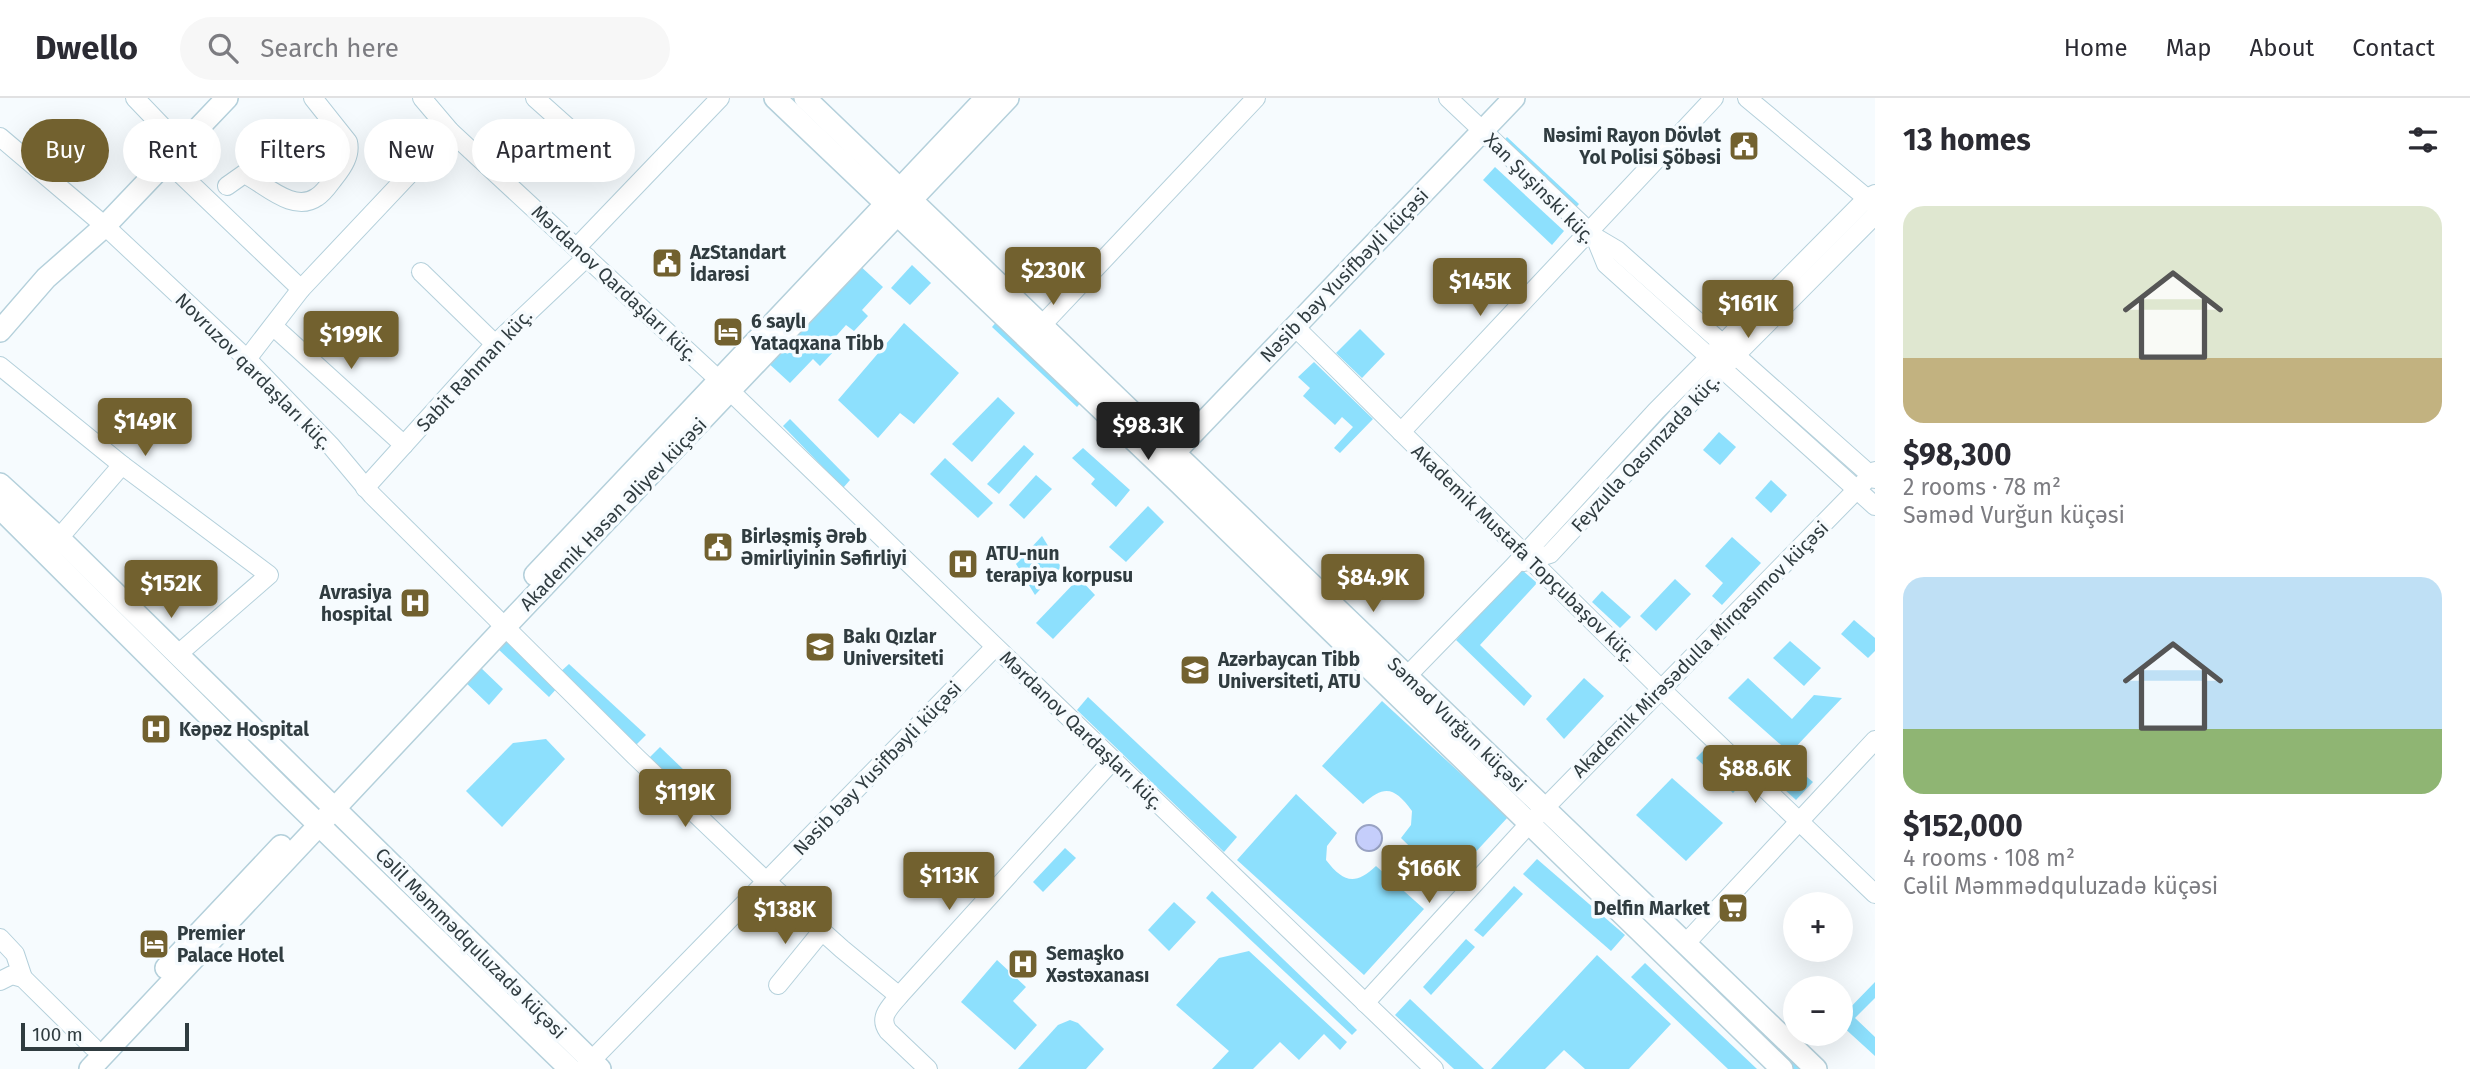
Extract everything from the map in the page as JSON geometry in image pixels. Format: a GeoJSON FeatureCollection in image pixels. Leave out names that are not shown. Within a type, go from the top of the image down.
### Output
{"type":"FeatureCollection","features":[{"type":"Feature","properties":{"kind":"main road"},"geometry":{"type":"LineString","coordinates":[[207,119],[227,98]]}},
{"type":"Feature","properties":{"kind":"main road","name":"Səməd Vurğun küçəsi"},"geometry":{"type":"LineString","coordinates":[[775,98],[897,201],[991,290],[1172,477],[1782,1069]]}},
{"type":"Feature","properties":{"kind":"main road","name":"Səməd Vurğun küçəsi"},"geometry":{"type":"LineString","coordinates":[[806,98],[897,201]]}},
{"type":"Feature","properties":{"kind":"main road","name":"Akademik Həsən Əliyev küçəsi"},"geometry":{"type":"LineString","coordinates":[[311,823],[897,201],[986,98]]}},
{"type":"Feature","properties":{"kind":"main road","name":"Akademik Həsən Əliyev küçəsi"},"geometry":{"type":"LineString","coordinates":[[897,201],[1008,98]]}},
{"type":"Feature","properties":{"kind":"main road","name":"Nəsib bəy Yusifbəyli küçəsi"},"geometry":{"type":"LineString","coordinates":[[1174,453],[1514,98]]}},
{"type":"Feature","properties":{"kind":"main road"},"geometry":{"type":"LineString","coordinates":[[3,321],[46,278],[105,226],[147,182]]}},
{"type":"Feature","properties":{"kind":"main road","name":"Səməd Vurğun küçəsi"},"geometry":{"type":"LineString","coordinates":[[991,290],[1042,325],[1816,1069]]}},
{"type":"Feature","properties":{"kind":"main road"},"geometry":{"type":"LineString","coordinates":[[1172,477],[1169,461],[1174,453]]}},
{"type":"Feature","properties":{"kind":"main road","name":"Cəlil Məmmədquluzadə küçəsi"},"geometry":{"type":"LineString","coordinates":[[0,484],[60,538],[102,594],[311,823],[570,1069]]}},
{"type":"Feature","properties":{"kind":"main road","name":"Cəlil Məmmədquluzadə küçəsi"},"geometry":{"type":"LineString","coordinates":[[0,508],[177,656],[331,801],[591,1066]]}},
{"type":"Feature","properties":{"kind":"main road"},"geometry":{"type":"LineString","coordinates":[[71,1069],[311,823]]}},
{"type":"Feature","properties":{"kind":"main road"},"geometry":{"type":"LineString","coordinates":[[90,1069],[311,823]]}},
{"type":"Feature","properties":{"kind":"main road"},"geometry":{"type":"LineString","coordinates":[[1670,960],[1685,944]]}},
{"type":"Feature","properties":{"kind":"street"},"geometry":{"type":"LineString","coordinates":[[135,98],[150,119]]}},
{"type":"Feature","properties":{"kind":"street"},"geometry":{"type":"LineString","coordinates":[[228,186],[244,174],[294,202],[308,202],[324,191],[342,169],[349,147],[348,142],[313,98]]}},
{"type":"Feature","properties":{"kind":"street"},"geometry":{"type":"LineString","coordinates":[[535,98],[559,119]]}},
{"type":"Feature","properties":{"kind":"street","name":"Sabit Rəhman küç."},"geometry":{"type":"LineString","coordinates":[[365,488],[720,98]]}},
{"type":"Feature","properties":{"kind":"street"},"geometry":{"type":"LineString","coordinates":[[1042,325],[1256,98]]}},
{"type":"Feature","properties":{"kind":"street","name":"Xan Şuşinski küç."},"geometry":{"type":"LineString","coordinates":[[1448,98],[1591,234],[1606,264],[1875,506]]}},
{"type":"Feature","properties":{"kind":"street"},"geometry":{"type":"LineString","coordinates":[[1401,432],[1591,234],[1714,98]]}},
{"type":"Feature","properties":{"kind":"street"},"geometry":{"type":"LineString","coordinates":[[1747,98],[1872,199]]}},
{"type":"Feature","properties":{"kind":"street","name":"Mərdanov Qardaşları küç."},"geometry":{"type":"LineString","coordinates":[[431,101],[442,119]]}},
{"type":"Feature","properties":{"kind":"street","name":"Novruzov qardaşları küç."},"geometry":{"type":"LineString","coordinates":[[0,137],[105,226],[247,359],[331,446],[365,488],[636,757],[766,881],[900,996]]}},
{"type":"Feature","properties":{"kind":"street","name":"Mərdanov Qardaşları küç."},"geometry":{"type":"LineString","coordinates":[[458,138],[725,385],[1434,1069]]}},
{"type":"Feature","properties":{"kind":"street"},"geometry":{"type":"LineString","coordinates":[[200,182],[301,289]]}},
{"type":"Feature","properties":{"kind":"street"},"geometry":{"type":"LineString","coordinates":[[247,359],[301,289],[402,182]]}},
{"type":"Feature","properties":{"kind":"street","name":"Feyzulla Qasımzadə küç."},"geometry":{"type":"LineString","coordinates":[[1407,676],[1729,350],[1872,199]]}},
{"type":"Feature","properties":{"kind":"street","name":"Feyzulla Qasımzadə küç."},"geometry":{"type":"LineString","coordinates":[[1729,350],[1875,215]]}},
{"type":"Feature","properties":{"kind":"street"},"geometry":{"type":"LineString","coordinates":[[1591,234],[1617,250],[1874,475]]}},
{"type":"Feature","properties":{"kind":"street"},"geometry":{"type":"LineString","coordinates":[[421,272],[495,344]]}},
{"type":"Feature","properties":{"kind":"street"},"geometry":{"type":"LineString","coordinates":[[273,326],[404,445]]}},
{"type":"Feature","properties":{"kind":"street","name":"Akademik Mustafa Topçubaşov küç."},"geometry":{"type":"LineString","coordinates":[[1295,327],[1525,559],[1875,894]]}},
{"type":"Feature","properties":{"kind":"street"},"geometry":{"type":"LineString","coordinates":[[0,366],[122,465],[269,575],[177,656]]}},
{"type":"Feature","properties":{"kind":"street"},"geometry":{"type":"LineString","coordinates":[[60,538],[122,465]]}},
{"type":"Feature","properties":{"kind":"street","name":"Akademik Mirəsədulla Mirqasımov küçəsi"},"geometry":{"type":"LineString","coordinates":[[1529,824],[1874,475]]}},
{"type":"Feature","properties":{"kind":"street","name":"Nəsib bəy Yusifbəyli küçəsi"},"geometry":{"type":"LineString","coordinates":[[591,1066],[766,881],[995,647]]}},
{"type":"Feature","properties":{"kind":"street"},"geometry":{"type":"LineString","coordinates":[[1685,944],[1875,740]]}},
{"type":"Feature","properties":{"kind":"street"},"geometry":{"type":"LineString","coordinates":[[928,1069],[883,1024],[883,1017],[1113,760]]}},
{"type":"Feature","properties":{"kind":"street"},"geometry":{"type":"LineString","coordinates":[[1365,1003],[1529,824]]}},
{"type":"Feature","properties":{"kind":"street"},"geometry":{"type":"LineString","coordinates":[[778,985],[822,931]]}},
{"type":"Feature","properties":{"kind":"street"},"geometry":{"type":"LineString","coordinates":[[0,938],[15,954],[23,978],[93,1046]]}},
{"type":"Feature","properties":{"kind":"street"},"geometry":{"type":"LineString","coordinates":[[0,981],[12,975],[23,978]]}},
{"type":"Feature","properties":{"kind":"shaded area"},"geometry":{"type":"Polygon","coordinates":[[[1507,137],[1579,204],[1571,213],[1499,146],[1507,137]]]}},
{"type":"Feature","properties":{"kind":"shaded area"},"geometry":{"type":"Polygon","coordinates":[[[1495,167],[1564,231],[1552,245],[1483,180],[1495,167]]]}},
{"type":"Feature","properties":{"kind":"shaded area"},"geometry":{"type":"Polygon","coordinates":[[[858,264],[883,287],[862,310],[868,316],[854,331],[846,325],[829,344],[835,350],[820,366],[813,359],[790,383],[766,361],[858,264]]]}},
{"type":"Feature","properties":{"kind":"shaded area"},"geometry":{"type":"Polygon","coordinates":[[[912,265],[931,283],[910,305],[891,288],[912,265]]]}},
{"type":"Feature","properties":{"kind":"shaded area"},"geometry":{"type":"Polygon","coordinates":[[[998,320],[1083,400],[1077,407],[992,327],[998,320]]]}},
{"type":"Feature","properties":{"kind":"shaded area"},"geometry":{"type":"Polygon","coordinates":[[[904,323],[959,373],[914,424],[900,413],[878,438],[838,400],[904,323]]]}},
{"type":"Feature","properties":{"kind":"shaded area"},"geometry":{"type":"Polygon","coordinates":[[[1360,329],[1385,354],[1362,378],[1336,353],[1360,329]]]}},
{"type":"Feature","properties":{"kind":"shaded area"},"geometry":{"type":"Polygon","coordinates":[[[1314,362],[1373,419],[1340,453],[1334,448],[1353,427],[1342,417],[1335,425],[1303,396],[1310,388],[1298,377],[1314,362]]]}},
{"type":"Feature","properties":{"kind":"shaded area"},"geometry":{"type":"Polygon","coordinates":[[[1704,369],[1710,375],[1546,552],[1539,546],[1704,369]]]}},
{"type":"Feature","properties":{"kind":"shaded area"},"geometry":{"type":"Polygon","coordinates":[[[998,397],[1015,413],[972,462],[952,444],[998,397]]]}},
{"type":"Feature","properties":{"kind":"shaded area"},"geometry":{"type":"Polygon","coordinates":[[[790,419],[850,480],[843,488],[783,426],[790,419]]]}},
{"type":"Feature","properties":{"kind":"shaded area"},"geometry":{"type":"Polygon","coordinates":[[[1719,432],[1736,447],[1720,465],[1703,450],[1719,432]]]}},
{"type":"Feature","properties":{"kind":"shaded area"},"geometry":{"type":"Polygon","coordinates":[[[1024,445],[1034,454],[999,494],[987,484],[1024,445]]]}},
{"type":"Feature","properties":{"kind":"shaded area"},"geometry":{"type":"Polygon","coordinates":[[[1083,448],[1130,490],[1116,507],[1091,484],[1095,479],[1072,458],[1083,448]]]}},
{"type":"Feature","properties":{"kind":"shaded area"},"geometry":{"type":"Polygon","coordinates":[[[945,458],[993,503],[978,518],[930,474],[945,458]]]}},
{"type":"Feature","properties":{"kind":"shaded area"},"geometry":{"type":"Polygon","coordinates":[[[1036,475],[1052,489],[1024,519],[1009,505],[1036,475]]]}},
{"type":"Feature","properties":{"kind":"shaded area"},"geometry":{"type":"Polygon","coordinates":[[[1771,480],[1787,495],[1771,513],[1755,498],[1771,480]]]}},
{"type":"Feature","properties":{"kind":"shaded area"},"geometry":{"type":"Polygon","coordinates":[[[1148,506],[1164,522],[1126,562],[1109,547],[1148,506]]]}},
{"type":"Feature","properties":{"kind":"shaded area"},"geometry":{"type":"Polygon","coordinates":[[[1042,536],[1061,567],[1035,595],[1016,564],[1042,536]]]}},
{"type":"Feature","properties":{"kind":"shaded area"},"geometry":{"type":"Polygon","coordinates":[[[1732,537],[1761,563],[1722,605],[1712,596],[1723,583],[1705,566],[1732,537]]]}},
{"type":"Feature","properties":{"kind":"shaded area"},"geometry":{"type":"Polygon","coordinates":[[[1521,569],[1537,583],[1480,645],[1532,696],[1524,706],[1456,640],[1521,569]]]}},
{"type":"Feature","properties":{"kind":"shaded area"},"geometry":{"type":"Polygon","coordinates":[[[1079,578],[1095,595],[1053,639],[1036,623],[1079,578]]]}},
{"type":"Feature","properties":{"kind":"shaded area"},"geometry":{"type":"Polygon","coordinates":[[[1675,579],[1691,594],[1656,631],[1640,616],[1675,579]]]}},
{"type":"Feature","properties":{"kind":"shaded area"},"geometry":{"type":"Polygon","coordinates":[[[1602,591],[1631,617],[1620,628],[1592,602],[1602,591]]]}},
{"type":"Feature","properties":{"kind":"shaded area"},"geometry":{"type":"Polygon","coordinates":[[[1854,620],[1875,638],[1875,651],[1868,658],[1841,634],[1854,620]]]}},
{"type":"Feature","properties":{"kind":"shaded area"},"geometry":{"type":"Polygon","coordinates":[[[502,636],[558,687],[549,697],[497,648],[479,666],[503,689],[489,705],[462,679],[502,636]]]}},
{"type":"Feature","properties":{"kind":"shaded area"},"geometry":{"type":"Polygon","coordinates":[[[1790,641],[1821,668],[1804,686],[1773,658],[1790,641]]]}},
{"type":"Feature","properties":{"kind":"shaded area"},"geometry":{"type":"Polygon","coordinates":[[[569,664],[646,735],[634,747],[558,674],[569,664]]]}},
{"type":"Feature","properties":{"kind":"shaded area"},"geometry":{"type":"Polygon","coordinates":[[[1584,678],[1604,696],[1564,739],[1546,719],[1584,678]]]}},
{"type":"Feature","properties":{"kind":"shaded area"},"geometry":{"type":"Polygon","coordinates":[[[1748,678],[1792,719],[1814,695],[1842,698],[1790,753],[1728,698],[1748,678]]]}},
{"type":"Feature","properties":{"kind":"shaded area"},"geometry":{"type":"Polygon","coordinates":[[[1088,697],[1237,837],[1224,852],[1077,710],[1088,697]]]}},
{"type":"Feature","properties":{"kind":"shaded area"},"geometry":{"type":"Polygon","coordinates":[[[1382,701],[1508,817],[1447,883],[1401,838],[1411,825],[1412,811],[1400,797],[1384,791],[1363,804],[1322,766],[1382,701]]]}},
{"type":"Feature","properties":{"kind":"shaded area"},"geometry":{"type":"Polygon","coordinates":[[[546,739],[565,759],[502,827],[466,791],[513,743],[546,739]]]}},
{"type":"Feature","properties":{"kind":"shaded area"},"geometry":{"type":"Polygon","coordinates":[[[1709,745],[1746,779],[1733,793],[1696,758],[1709,745]]]}},
{"type":"Feature","properties":{"kind":"shaded area"},"geometry":{"type":"Polygon","coordinates":[[[660,747],[712,797],[702,809],[648,759],[660,747]]]}},
{"type":"Feature","properties":{"kind":"shaded area"},"geometry":{"type":"Polygon","coordinates":[[[1807,777],[1813,782],[1796,800],[1773,779],[1807,777]]]}},
{"type":"Feature","properties":{"kind":"shaded area"},"geometry":{"type":"Polygon","coordinates":[[[1672,778],[1723,823],[1686,861],[1636,815],[1672,778]]]}},
{"type":"Feature","properties":{"kind":"shaded area"},"geometry":{"type":"Polygon","coordinates":[[[1296,794],[1337,833],[1327,846],[1326,860],[1338,873],[1355,879],[1376,866],[1424,909],[1364,975],[1237,860],[1296,794]]]}},
{"type":"Feature","properties":{"kind":"shaded area"},"geometry":{"type":"Polygon","coordinates":[[[1369,825],[1378,829],[1382,838],[1378,847],[1369,851],[1360,847],[1356,838],[1360,829],[1369,825]]]}},
{"type":"Feature","properties":{"kind":"shaded area"},"geometry":{"type":"Polygon","coordinates":[[[1065,848],[1076,858],[1043,892],[1033,882],[1065,848]]]}},
{"type":"Feature","properties":{"kind":"shaded area"},"geometry":{"type":"Polygon","coordinates":[[[1537,859],[1625,935],[1611,951],[1523,874],[1537,859]]]}},
{"type":"Feature","properties":{"kind":"shaded area"},"geometry":{"type":"Polygon","coordinates":[[[1514,886],[1523,894],[1483,937],[1474,930],[1514,886]]]}},
{"type":"Feature","properties":{"kind":"shaded area"},"geometry":{"type":"Polygon","coordinates":[[[1212,891],[1357,1030],[1352,1035],[1206,898],[1212,891]]]}},
{"type":"Feature","properties":{"kind":"shaded area"},"geometry":{"type":"Polygon","coordinates":[[[1174,902],[1196,922],[1169,951],[1148,930],[1174,902]]]}},
{"type":"Feature","properties":{"kind":"shaded area"},"geometry":{"type":"Polygon","coordinates":[[[1466,939],[1475,947],[1431,995],[1423,987],[1466,939]]]}},
{"type":"Feature","properties":{"kind":"shaded area"},"geometry":{"type":"Polygon","coordinates":[[[1249,951],[1347,1042],[1340,1050],[1324,1034],[1299,1060],[1280,1042],[1253,1069],[1212,1069],[1229,1051],[1176,1005],[1219,958],[1249,951]]]}},
{"type":"Feature","properties":{"kind":"shaded area"},"geometry":{"type":"Polygon","coordinates":[[[1597,955],[1671,1024],[1629,1069],[1585,1069],[1564,1050],[1545,1069],[1491,1069],[1597,955]]]}},
{"type":"Feature","properties":{"kind":"shaded area"},"geometry":{"type":"Polygon","coordinates":[[[1687,957],[1804,1069],[1793,1069],[1682,963],[1687,957]]]}},
{"type":"Feature","properties":{"kind":"shaded area"},"geometry":{"type":"Polygon","coordinates":[[[997,960],[1026,987],[1013,1001],[1037,1025],[1015,1050],[961,1002],[997,960]]]}},
{"type":"Feature","properties":{"kind":"shaded area"},"geometry":{"type":"Polygon","coordinates":[[[1645,963],[1757,1069],[1728,1069],[1631,977],[1645,963]]]}},
{"type":"Feature","properties":{"kind":"shaded area"},"geometry":{"type":"Polygon","coordinates":[[[1875,982],[1875,998],[1855,1018],[1875,1037],[1875,1056],[1853,1036],[1853,1005],[1875,982]]]}},
{"type":"Feature","properties":{"kind":"shaded area"},"geometry":{"type":"Polygon","coordinates":[[[1410,999],[1484,1069],[1454,1069],[1395,1015],[1410,999]]]}},
{"type":"Feature","properties":{"kind":"shaded area"},"geometry":{"type":"Polygon","coordinates":[[[1070,1020],[1078,1023],[1104,1049],[1086,1069],[1018,1069],[1058,1025],[1070,1020]]]}},
{"type":"Feature","properties":{"kind":"place","name":"Nəsimi Rayon Dövlət Yol Polisi Şöbəsi"},"geometry":{"type":"Point","coordinates":[1744,146]}},
{"type":"Feature","properties":{"kind":"place","name":"AzStandart İdarəsi"},"geometry":{"type":"Point","coordinates":[667,263]}},
{"type":"Feature","properties":{"kind":"place","name":"6 saylı Yataqxana Tibb"},"geometry":{"type":"Point","coordinates":[728,332]}},
{"type":"Feature","properties":{"kind":"place","name":"Birləşmiş Ərəb Əmirliyinin Səfirliyi"},"geometry":{"type":"Point","coordinates":[718,547]}},
{"type":"Feature","properties":{"kind":"place","name":"ATU-nun terapiya korpusu"},"geometry":{"type":"Point","coordinates":[963,564]}},
{"type":"Feature","properties":{"kind":"place","name":"Avrasiya hospital"},"geometry":{"type":"Point","coordinates":[415,603]}},
{"type":"Feature","properties":{"kind":"place","name":"Bakı Qızlar Universiteti"},"geometry":{"type":"Point","coordinates":[820,647]}},
{"type":"Feature","properties":{"kind":"place","name":"Azərbaycan Tibb Universiteti, ATU"},"geometry":{"type":"Point","coordinates":[1195,670]}},
{"type":"Feature","properties":{"kind":"place","name":"Kəpəz Hospital"},"geometry":{"type":"Point","coordinates":[156,729]}},
{"type":"Feature","properties":{"kind":"place","name":"Delfin Market"},"geometry":{"type":"Point","coordinates":[1733,908]}},
{"type":"Feature","properties":{"kind":"place","name":"Premier Palace Hotel"},"geometry":{"type":"Point","coordinates":[154,944]}},
{"type":"Feature","properties":{"kind":"place","name":"Semaşko Xəstəxanası"},"geometry":{"type":"Point","coordinates":[1023,964]}}]}
